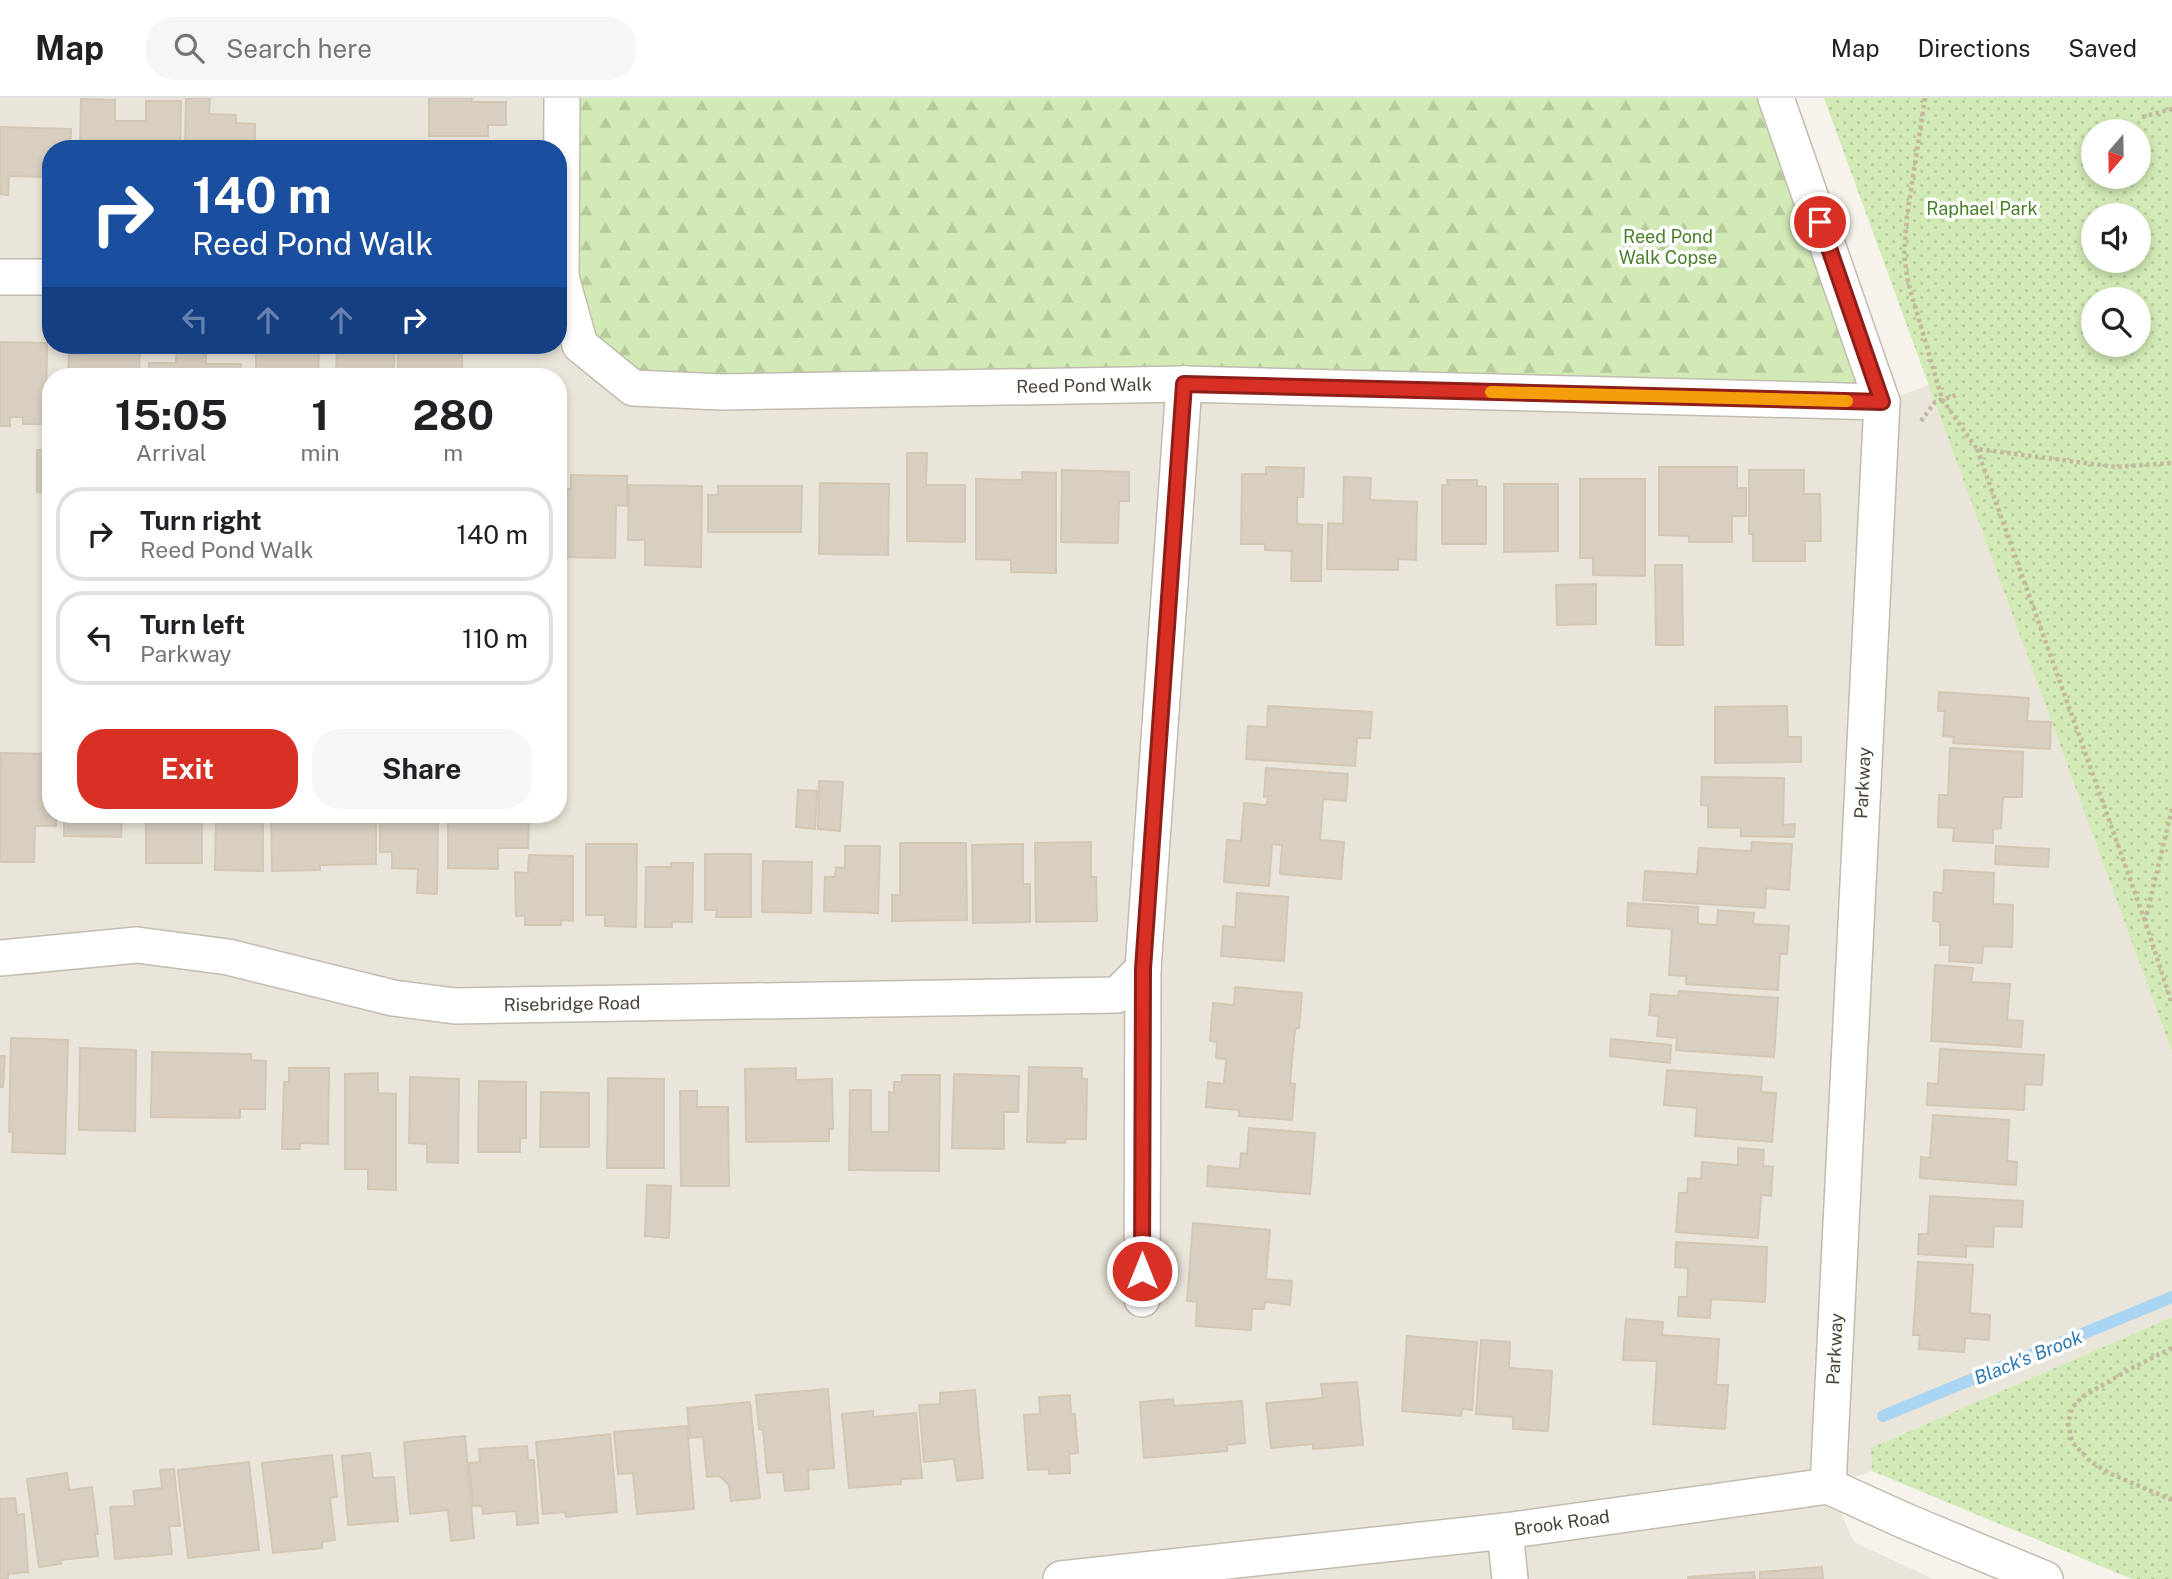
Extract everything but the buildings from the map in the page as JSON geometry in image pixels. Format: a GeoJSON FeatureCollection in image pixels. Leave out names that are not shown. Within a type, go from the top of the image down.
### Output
{"type":"FeatureCollection","features":[{"type":"Feature","properties":{"kind":"street","name":"Reed Pond Walk"},"geometry":{"type":"LineString","coordinates":[[561,140],[562,98]]}},
{"type":"Feature","properties":{"kind":"street","name":"Parkway"},"geometry":{"type":"LineString","coordinates":[[1776,98],[1882,402],[1828,1486]]}},
{"type":"Feature","properties":{"kind":"street"},"geometry":{"type":"LineString","coordinates":[[0,277],[42,277]]}},
{"type":"Feature","properties":{"kind":"street","name":"Reed Pond Walk"},"geometry":{"type":"LineString","coordinates":[[567,303],[580,345],[633,388],[721,392],[1184,384],[1882,402]]}},
{"type":"Feature","properties":{"kind":"street"},"geometry":{"type":"LineString","coordinates":[[1142,1299],[1143,969],[1184,384]]}},
{"type":"Feature","properties":{"kind":"street","name":"Risebridge Road"},"geometry":{"type":"LineString","coordinates":[[0,958],[137,945],[228,957],[393,998],[455,1006],[1117,995],[1143,969]]}},
{"type":"Feature","properties":{"kind":"street"},"geometry":{"type":"LineString","coordinates":[[1828,1486],[2045,1579]]}},
{"type":"Feature","properties":{"kind":"street","name":"Brook Road"},"geometry":{"type":"LineString","coordinates":[[1061,1579],[1504,1531],[1828,1486]]}},
{"type":"Feature","properties":{"kind":"street"},"geometry":{"type":"LineString","coordinates":[[1504,1531],[1510,1579]]}},
{"type":"Feature","properties":{"kind":"path"},"geometry":{"type":"LineString","coordinates":[[1925,98],[1907,216],[1904,255],[1908,282],[1942,399],[1977,449],[2172,1004]]}},
{"type":"Feature","properties":{"kind":"path"},"geometry":{"type":"LineString","coordinates":[[2142,117],[2172,108]]}},
{"type":"Feature","properties":{"kind":"path"},"geometry":{"type":"LineString","coordinates":[[1977,449],[2116,467],[2172,463]]}},
{"type":"Feature","properties":{"kind":"path"},"geometry":{"type":"LineString","coordinates":[[2145,921],[2172,809]]}},
{"type":"Feature","properties":{"kind":"path"},"geometry":{"type":"LineString","coordinates":[[2172,1348],[2082,1397],[2072,1408],[2068,1423],[2072,1442],[2090,1461],[2110,1474],[2172,1500]]}},
{"type":"Feature","properties":{"kind":"shaded area"},"geometry":{"type":"Polygon","coordinates":[[[0,98],[562,98],[1882,402],[1929,385],[2172,1052],[2172,1317],[1871,1448],[1872,1471],[1829,1486],[1854,1542],[1933,1579],[0,1579],[0,98]]]}},
{"type":"Feature","properties":{"kind":"green space","name":"Reed Pond Walk Copse"},"geometry":{"type":"Polygon","coordinates":[[[562,98],[1776,98],[1882,402],[633,388],[580,345],[562,98]]]}},
{"type":"Feature","properties":{"kind":"green space","name":"Raphael Park"},"geometry":{"type":"Polygon","coordinates":[[[1824,98],[2172,98],[2172,1052],[1824,98]]]}},
{"type":"Feature","properties":{"kind":"green space"},"geometry":{"type":"Polygon","coordinates":[[[2172,1317],[2172,1579],[2132,1579],[1872,1471],[1871,1448],[2172,1317]]]}},
{"type":"Feature","properties":{"kind":"waterway","name":"Black's Brook"},"geometry":{"type":"LineString","coordinates":[[1883,1416],[2172,1297]]}},
{"type":"Feature","properties":{"kind":"slow traffic"},"geometry":{"type":"LineString","coordinates":[[1491,392],[1847,401]]}},
{"type":"Feature","properties":{"kind":"route"},"geometry":{"type":"LineString","coordinates":[[1142,1271],[1143,969],[1184,384],[1882,402],[1820,222]]}}]}
